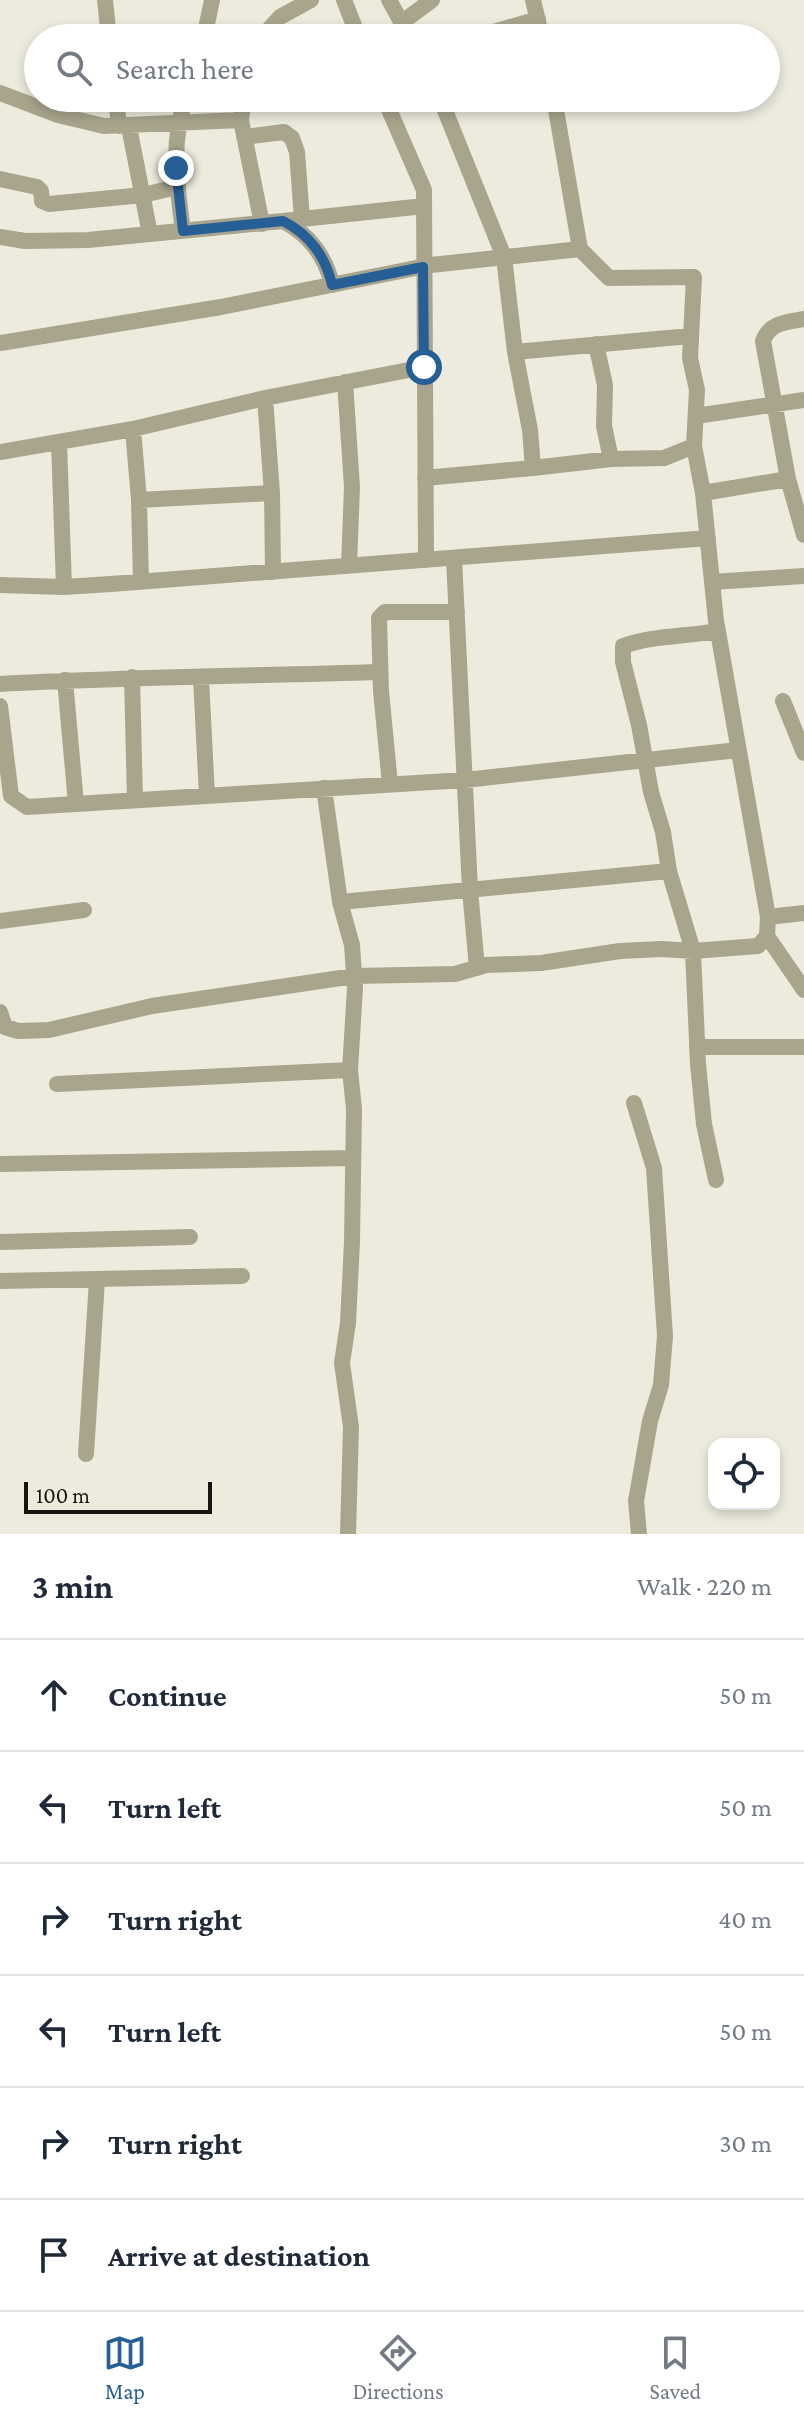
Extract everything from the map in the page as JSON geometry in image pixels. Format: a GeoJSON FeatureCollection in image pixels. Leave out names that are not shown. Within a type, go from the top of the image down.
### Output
{"type":"FeatureCollection","features":[{"type":"Feature","properties":{"kind":"street"},"geometry":{"type":"LineString","coordinates":[[105,0],[108,24]]}},
{"type":"Feature","properties":{"kind":"street"},"geometry":{"type":"LineString","coordinates":[[207,24],[212,0]]}},
{"type":"Feature","properties":{"kind":"street"},"geometry":{"type":"LineString","coordinates":[[274,24],[280,17],[311,0]]}},
{"type":"Feature","properties":{"kind":"street"},"geometry":{"type":"LineString","coordinates":[[344,0],[353,24]]}},
{"type":"Feature","properties":{"kind":"street"},"geometry":{"type":"LineString","coordinates":[[389,0],[401,23],[432,0]]}},
{"type":"Feature","properties":{"kind":"street"},"geometry":{"type":"LineString","coordinates":[[533,0],[539,24]]}},
{"type":"Feature","properties":{"kind":"street"},"geometry":{"type":"LineString","coordinates":[[521,24],[538,19]]}},
{"type":"Feature","properties":{"kind":"street"},"geometry":{"type":"LineString","coordinates":[[0,93],[24,102]]}},
{"type":"Feature","properties":{"kind":"street"},"geometry":{"type":"LineString","coordinates":[[52,112],[79,122],[124,126],[241,120]]}},
{"type":"Feature","properties":{"kind":"street"},"geometry":{"type":"LineString","coordinates":[[120,112],[143,195],[150,234]]}},
{"type":"Feature","properties":{"kind":"street"},"geometry":{"type":"LineString","coordinates":[[181,112],[175,143],[183,231]]}},
{"type":"Feature","properties":{"kind":"street"},"geometry":{"type":"LineString","coordinates":[[242,112],[244,137],[262,224]]}},
{"type":"Feature","properties":{"kind":"street"},"geometry":{"type":"LineString","coordinates":[[390,112],[421,180],[424,206],[426,560]]}},
{"type":"Feature","properties":{"kind":"street"},"geometry":{"type":"LineString","coordinates":[[446,112],[504,257],[533,468]]}},
{"type":"Feature","properties":{"kind":"street"},"geometry":{"type":"LineString","coordinates":[[556,112],[580,249],[609,278],[694,277],[690,336],[690,358],[697,390],[694,446],[703,493],[717,626],[768,917],[767,936],[804,990]]}},
{"type":"Feature","properties":{"kind":"street"},"geometry":{"type":"LineString","coordinates":[[244,137],[284,132],[292,138],[297,152],[302,219]]}},
{"type":"Feature","properties":{"kind":"street"},"geometry":{"type":"LineString","coordinates":[[0,179],[40,188],[42,201],[49,204],[143,195],[177,187]]}},
{"type":"Feature","properties":{"kind":"street"},"geometry":{"type":"LineString","coordinates":[[0,237],[25,241],[88,240],[424,206]]}},
{"type":"Feature","properties":{"kind":"street"},"geometry":{"type":"LineString","coordinates":[[283,221],[320,252],[329,269],[332,285]]}},
{"type":"Feature","properties":{"kind":"street"},"geometry":{"type":"LineString","coordinates":[[0,343],[221,307],[423,267],[580,249]]}},
{"type":"Feature","properties":{"kind":"street"},"geometry":{"type":"LineString","coordinates":[[804,319],[780,323],[765,335],[763,341],[788,479],[804,535]]}},
{"type":"Feature","properties":{"kind":"street"},"geometry":{"type":"LineString","coordinates":[[515,352],[690,336]]}},
{"type":"Feature","properties":{"kind":"street"},"geometry":{"type":"LineString","coordinates":[[596,344],[605,385],[604,426],[611,459]]}},
{"type":"Feature","properties":{"kind":"street"},"geometry":{"type":"LineString","coordinates":[[0,452],[133,429],[265,398],[424,367]]}},
{"type":"Feature","properties":{"kind":"street"},"geometry":{"type":"LineString","coordinates":[[345,382],[352,487],[349,566]]}},
{"type":"Feature","properties":{"kind":"street"},"geometry":{"type":"LineString","coordinates":[[265,398],[272,493],[273,572]]}},
{"type":"Feature","properties":{"kind":"street"},"geometry":{"type":"LineString","coordinates":[[696,416],[804,400]]}},
{"type":"Feature","properties":{"kind":"street"},"geometry":{"type":"LineString","coordinates":[[133,429],[141,582]]}},
{"type":"Feature","properties":{"kind":"street"},"geometry":{"type":"LineString","coordinates":[[59,442],[64,587]]}},
{"type":"Feature","properties":{"kind":"street"},"geometry":{"type":"LineString","coordinates":[[425,478],[611,459],[664,458],[694,446]]}},
{"type":"Feature","properties":{"kind":"street"},"geometry":{"type":"LineString","coordinates":[[703,493],[788,479]]}},
{"type":"Feature","properties":{"kind":"street"},"geometry":{"type":"LineString","coordinates":[[139,500],[272,493]]}},
{"type":"Feature","properties":{"kind":"street"},"geometry":{"type":"LineString","coordinates":[[0,585],[64,587],[141,582],[708,538]]}},
{"type":"Feature","properties":{"kind":"street"},"geometry":{"type":"LineString","coordinates":[[454,558],[470,890],[477,968]]}},
{"type":"Feature","properties":{"kind":"street"},"geometry":{"type":"LineString","coordinates":[[712,582],[804,576]]}},
{"type":"Feature","properties":{"kind":"street"},"geometry":{"type":"LineString","coordinates":[[390,784],[380,672],[378,623],[381,614],[457,612]]}},
{"type":"Feature","properties":{"kind":"street"},"geometry":{"type":"LineString","coordinates":[[716,1180],[704,1124],[693,951],[669,871],[663,832],[651,792],[647,762],[623,662],[623,646],[650,637],[691,636],[717,631],[717,626]]}},
{"type":"Feature","properties":{"kind":"street"},"geometry":{"type":"LineString","coordinates":[[0,684],[132,677],[380,672]]}},
{"type":"Feature","properties":{"kind":"street"},"geometry":{"type":"LineString","coordinates":[[132,677],[135,800]]}},
{"type":"Feature","properties":{"kind":"street"},"geometry":{"type":"LineString","coordinates":[[201,678],[207,796]]}},
{"type":"Feature","properties":{"kind":"street"},"geometry":{"type":"LineString","coordinates":[[65,680],[76,804]]}},
{"type":"Feature","properties":{"kind":"street"},"geometry":{"type":"LineString","coordinates":[[783,701],[804,753]]}},
{"type":"Feature","properties":{"kind":"street"},"geometry":{"type":"LineString","coordinates":[[0,706],[11,796],[27,807],[465,780],[738,750]]}},
{"type":"Feature","properties":{"kind":"street"},"geometry":{"type":"LineString","coordinates":[[324,788],[354,976],[350,1070],[354,1109],[352,1242],[348,1323],[342,1363],[351,1427],[348,1534]]}},
{"type":"Feature","properties":{"kind":"street"},"geometry":{"type":"LineString","coordinates":[[340,902],[669,871]]}},
{"type":"Feature","properties":{"kind":"street"},"geometry":{"type":"LineString","coordinates":[[0,921],[84,910]]}},
{"type":"Feature","properties":{"kind":"street"},"geometry":{"type":"LineString","coordinates":[[768,917],[804,913]]}},
{"type":"Feature","properties":{"kind":"street"},"geometry":{"type":"LineString","coordinates":[[0,1012],[5,1027],[32,1032],[152,1006],[354,976],[455,974],[477,968],[541,963],[620,951],[749,948],[758,946],[767,936]]}},
{"type":"Feature","properties":{"kind":"street"},"geometry":{"type":"LineString","coordinates":[[697,1047],[804,1047]]}},
{"type":"Feature","properties":{"kind":"street"},"geometry":{"type":"LineString","coordinates":[[57,1084],[350,1070]]}},
{"type":"Feature","properties":{"kind":"street"},"geometry":{"type":"LineString","coordinates":[[634,1103],[654,1168],[665,1336],[661,1385],[650,1421],[636,1501],[639,1534]]}},
{"type":"Feature","properties":{"kind":"street"},"geometry":{"type":"LineString","coordinates":[[0,1164],[353,1158]]}},
{"type":"Feature","properties":{"kind":"street"},"geometry":{"type":"LineString","coordinates":[[0,1242],[190,1237]]}},
{"type":"Feature","properties":{"kind":"street"},"geometry":{"type":"LineString","coordinates":[[0,1281],[242,1276]]}},
{"type":"Feature","properties":{"kind":"street"},"geometry":{"type":"LineString","coordinates":[[86,1454],[97,1280]]}},
{"type":"Feature","properties":{"kind":"route"},"geometry":{"type":"LineString","coordinates":[[176,168],[183,231],[283,221],[320,252],[329,269],[332,285],[423,267],[424,367]]}}]}
